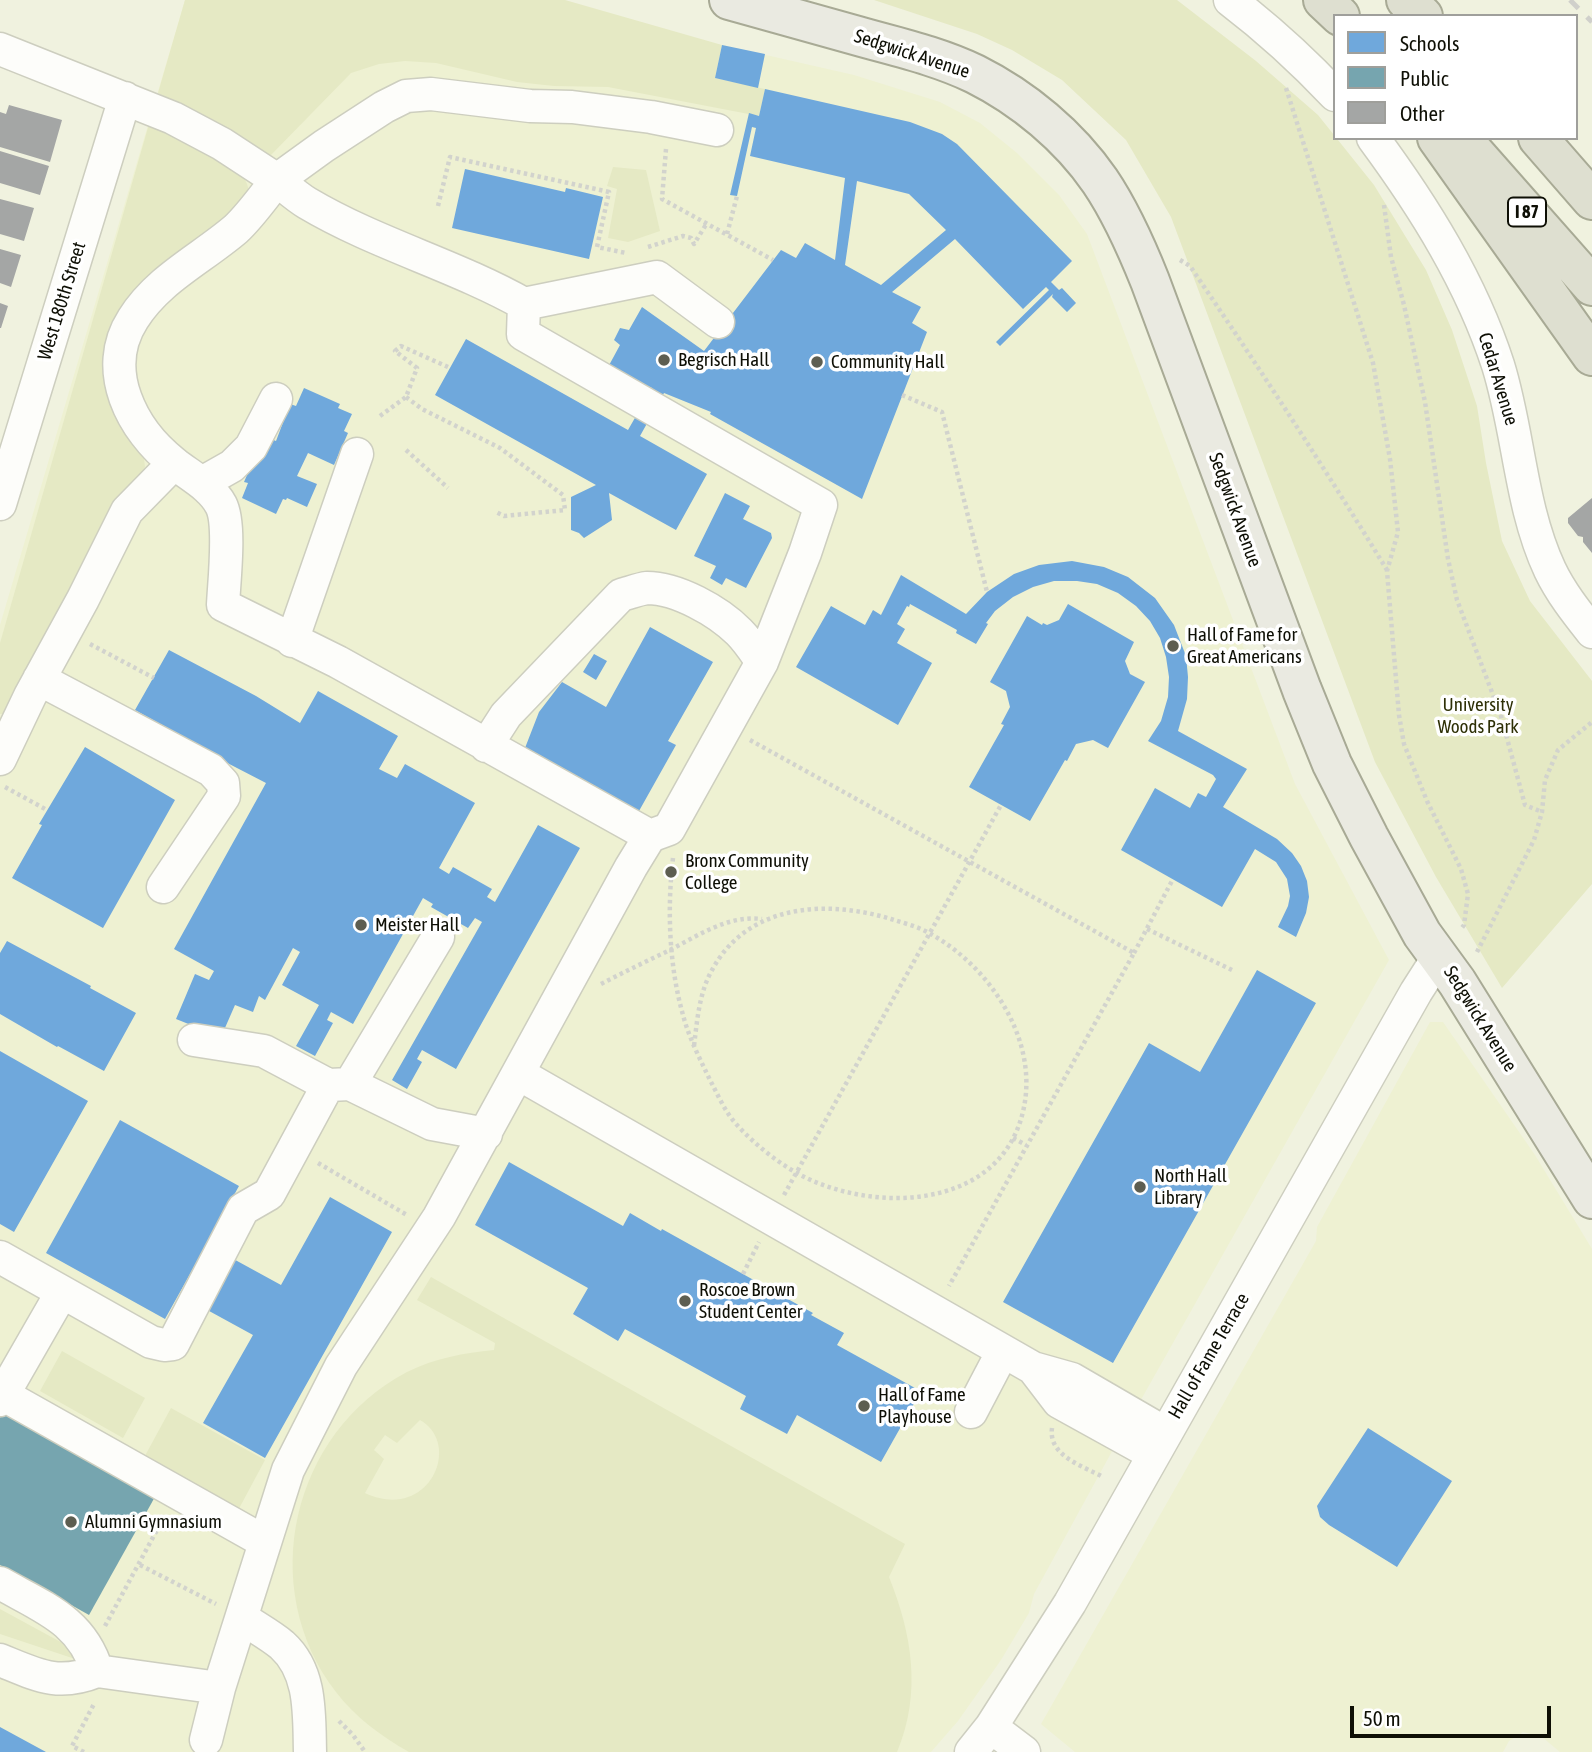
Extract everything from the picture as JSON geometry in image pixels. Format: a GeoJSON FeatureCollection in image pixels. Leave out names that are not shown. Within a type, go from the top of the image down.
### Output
{"type":"FeatureCollection","features":[{"type":"Feature","properties":{"kind":"highway"},"geometry":{"type":"LineString","coordinates":[[1322,0],[1335,14]]}},
{"type":"Feature","properties":{"kind":"highway"},"geometry":{"type":"LineString","coordinates":[[1406,0],[1421,14]]}},
{"type":"Feature","properties":{"kind":"highway"},"geometry":{"type":"LineString","coordinates":[[1438,140],[1592,356]]}},
{"type":"Feature","properties":{"kind":"highway","name":"I 87"},"geometry":{"type":"LineString","coordinates":[[1463,140],[1592,286]]}},
{"type":"Feature","properties":{"kind":"highway"},"geometry":{"type":"LineString","coordinates":[[1540,140],[1592,198]]}},
{"type":"Feature","properties":{"kind":"main road","name":"Sedgwick Avenue"},"geometry":{"type":"LineString","coordinates":[[729,0],[914,51],[973,73],[1017,99],[1041,118],[1063,137],[1099,180],[1132,237],[1150,281],[1301,690],[1332,764],[1368,837],[1422,933],[1450,942],[1592,1199]]}},
{"type":"Feature","properties":{"kind":"street"},"geometry":{"type":"LineString","coordinates":[[1230,0],[1264,26],[1333,93]]}},
{"type":"Feature","properties":{"kind":"street"},"geometry":{"type":"LineString","coordinates":[[0,49],[173,118],[222,144],[277,180],[306,203],[410,253],[489,284],[524,304],[657,277],[718,322]]}},
{"type":"Feature","properties":{"kind":"street"},"geometry":{"type":"LineString","coordinates":[[662,847],[338,662],[223,606],[226,527],[222,506],[202,483],[174,463],[137,425],[126,405],[120,360],[124,338],[132,320],[170,276],[237,228],[277,180],[384,107],[407,96],[431,94],[530,106],[572,107],[717,130]]}},
{"type":"Feature","properties":{"kind":"street","name":"West 180th Street"},"geometry":{"type":"LineString","coordinates":[[0,504],[125,98]]}},
{"type":"Feature","properties":{"kind":"street","name":"Cedar Avenue"},"geometry":{"type":"LineString","coordinates":[[1374,140],[1417,200],[1445,246],[1473,303],[1498,365],[1515,433],[1525,495],[1550,570],[1563,593],[1592,632]]}},
{"type":"Feature","properties":{"kind":"street"},"geometry":{"type":"LineString","coordinates":[[206,1740],[219,1688],[288,1470],[341,1366],[439,1217],[631,867],[662,847],[762,662],[806,553],[821,505],[523,334],[524,304]]}},
{"type":"Feature","properties":{"kind":"street"},"geometry":{"type":"LineString","coordinates":[[202,483],[232,466],[251,447],[276,399]]}},
{"type":"Feature","properties":{"kind":"street"},"geometry":{"type":"LineString","coordinates":[[292,641],[357,454]]}},
{"type":"Feature","properties":{"kind":"street"},"geometry":{"type":"LineString","coordinates":[[0,759],[127,511],[174,463]]}},
{"type":"Feature","properties":{"kind":"street"},"geometry":{"type":"LineString","coordinates":[[486,746],[506,715],[621,595],[645,588],[667,590],[684,596],[706,607],[738,631],[762,662]]}},
{"type":"Feature","properties":{"kind":"street"},"geometry":{"type":"LineString","coordinates":[[39,679],[211,770],[223,783],[224,796],[163,887]]}},
{"type":"Feature","properties":{"kind":"street"},"geometry":{"type":"LineString","coordinates":[[0,1257],[151,1342],[173,1344],[243,1209],[269,1195],[339,1084],[438,937]]}},
{"type":"Feature","properties":{"kind":"street","name":"Hall of Fame Terrace"},"geometry":{"type":"LineString","coordinates":[[971,1752],[991,1727],[1070,1603],[1416,992],[1450,942]]}},
{"type":"Feature","properties":{"kind":"street"},"geometry":{"type":"LineString","coordinates":[[194,1040],[264,1051],[432,1124],[486,1134]]}},
{"type":"Feature","properties":{"kind":"street"},"geometry":{"type":"LineString","coordinates":[[519,1074],[1033,1368],[1059,1402],[1159,1443]]}},
{"type":"Feature","properties":{"kind":"street"},"geometry":{"type":"LineString","coordinates":[[62,1292],[1,1396],[265,1542]]}},
{"type":"Feature","properties":{"kind":"street"},"geometry":{"type":"LineString","coordinates":[[971,1412],[1003,1351]]}},
{"type":"Feature","properties":{"kind":"street"},"geometry":{"type":"LineString","coordinates":[[0,1583],[65,1620],[82,1637],[103,1672]]}},
{"type":"Feature","properties":{"kind":"street"},"geometry":{"type":"LineString","coordinates":[[242,1618],[294,1642],[307,1694],[310,1752]]}},
{"type":"Feature","properties":{"kind":"street"},"geometry":{"type":"LineString","coordinates":[[0,1660],[58,1680],[78,1679],[103,1672],[219,1688]]}},
{"type":"Feature","properties":{"kind":"street"},"geometry":{"type":"LineString","coordinates":[[991,1727],[1024,1752]]}},
{"type":"Feature","properties":{"kind":"path"},"geometry":{"type":"LineString","coordinates":[[1282,75],[1373,363],[1390,459],[1398,532],[1387,571],[1399,715],[1404,744],[1427,801],[1461,869],[1468,894],[1465,925],[1450,942]]}},
{"type":"Feature","properties":{"kind":"path"},"geometry":{"type":"LineString","coordinates":[[668,121],[662,200],[773,260]]}},
{"type":"Feature","properties":{"kind":"path"},"geometry":{"type":"LineString","coordinates":[[438,206],[450,157],[609,192],[597,247],[628,253]]}},
{"type":"Feature","properties":{"kind":"path"},"geometry":{"type":"LineString","coordinates":[[727,234],[737,197]]}},
{"type":"Feature","properties":{"kind":"path"},"geometry":{"type":"LineString","coordinates":[[1384,202],[1391,257],[1424,402],[1448,559],[1457,600],[1501,716],[1525,805],[1542,812]]}},
{"type":"Feature","properties":{"kind":"path"},"geometry":{"type":"LineString","coordinates":[[639,250],[683,236],[691,238],[694,244],[707,223]]}},
{"type":"Feature","properties":{"kind":"path"},"geometry":{"type":"LineString","coordinates":[[1180,260],[1190,267],[1318,457],[1387,571]]}},
{"type":"Feature","properties":{"kind":"path"},"geometry":{"type":"LineString","coordinates":[[380,416],[406,397],[417,368],[395,351],[401,346],[448,367]]}},
{"type":"Feature","properties":{"kind":"path"},"geometry":{"type":"LineString","coordinates":[[902,395],[942,412],[987,593]]}},
{"type":"Feature","properties":{"kind":"path"},"geometry":{"type":"LineString","coordinates":[[406,397],[422,409],[500,448],[563,495],[565,500],[565,510],[504,516],[496,512]]}},
{"type":"Feature","properties":{"kind":"path"},"geometry":{"type":"LineString","coordinates":[[406,450],[449,488]]}},
{"type":"Feature","properties":{"kind":"path"},"geometry":{"type":"LineString","coordinates":[[66,631],[154,678]]}},
{"type":"Feature","properties":{"kind":"path"},"geometry":{"type":"LineString","coordinates":[[1477,952],[1534,840],[1542,812],[1545,780],[1558,750],[1592,722]]}},
{"type":"Feature","properties":{"kind":"path"},"geometry":{"type":"LineString","coordinates":[[749,739],[1134,953]]}},
{"type":"Feature","properties":{"kind":"path"},"geometry":{"type":"LineString","coordinates":[[0,784],[47,810]]}},
{"type":"Feature","properties":{"kind":"path"},"geometry":{"type":"LineString","coordinates":[[780,1202],[1001,805]]}},
{"type":"Feature","properties":{"kind":"path"},"geometry":{"type":"LineString","coordinates":[[662,847],[669,885],[673,948],[682,1015],[694,1046],[722,1104],[736,1124],[797,1172],[815,1183],[873,1198],[900,1200],[926,1197],[953,1189],[979,1175],[1002,1155],[1013,1138],[1024,1106],[1027,1078],[1017,1032],[985,978],[965,958],[929,933],[870,912],[844,909],[794,910],[765,919],[745,931],[729,946],[709,974],[698,1013],[694,1046]]}},
{"type":"Feature","properties":{"kind":"path"},"geometry":{"type":"LineString","coordinates":[[944,1296],[1173,879]]}},
{"type":"Feature","properties":{"kind":"path"},"geometry":{"type":"LineString","coordinates":[[597,986],[719,925],[748,917],[765,919]]}},
{"type":"Feature","properties":{"kind":"path"},"geometry":{"type":"LineString","coordinates":[[1147,929],[1232,970]]}},
{"type":"Feature","properties":{"kind":"path"},"geometry":{"type":"LineString","coordinates":[[1013,1138],[1026,1145]]}},
{"type":"Feature","properties":{"kind":"path"},"geometry":{"type":"LineString","coordinates":[[316,1162],[414,1219]]}},
{"type":"Feature","properties":{"kind":"path"},"geometry":{"type":"LineString","coordinates":[[743,1274],[763,1235]]}},
{"type":"Feature","properties":{"kind":"path"},"geometry":{"type":"LineString","coordinates":[[1053,1426],[1052,1441],[1060,1453],[1103,1477]]}},
{"type":"Feature","properties":{"kind":"path"},"geometry":{"type":"LineString","coordinates":[[82,1637],[106,1626],[177,1492]]}},
{"type":"Feature","properties":{"kind":"path"},"geometry":{"type":"LineString","coordinates":[[140,1565],[242,1618]]}},
{"type":"Feature","properties":{"kind":"path"},"geometry":{"type":"LineString","coordinates":[[83,1752],[72,1746],[103,1672]]}},
{"type":"Feature","properties":{"kind":"shaded area","name":"Bronx Community College"},"geometry":{"type":"Polygon","coordinates":[[[185,0],[722,45],[854,75],[940,102],[980,123],[1017,153],[1059,195],[1087,234],[1295,784],[1389,960],[1116,1444],[1034,1594],[1029,1613],[1001,1660],[958,1721],[931,1752],[0,1752],[0,625],[185,0]]]}},
{"type":"Feature","properties":{"kind":"shaded area"},"geometry":{"type":"Polygon","coordinates":[[[1430,1022],[1443,1022],[1535,1155],[1592,1249],[1592,1752],[1560,1752],[1542,1737],[1523,1732],[1509,1741],[1503,1752],[1075,1752],[1041,1724],[1316,1241],[1317,1227],[1430,1022]]]}},
{"type":"Feature","properties":{"kind":"green space"},"geometry":{"type":"Polygon","coordinates":[[[185,0],[565,0],[722,45],[715,78],[765,89],[759,116],[608,87],[517,82],[436,63],[405,61],[379,64],[351,73],[270,156],[158,93],[185,0]]]}},
{"type":"Feature","properties":{"kind":"green space","name":"University Woods Park"},"geometry":{"type":"Polygon","coordinates":[[[874,0],[1177,0],[1256,61],[1318,115],[1333,134],[1333,140],[1338,140],[1374,185],[1426,270],[1452,330],[1477,406],[1502,541],[1530,601],[1592,681],[1592,884],[1502,988],[1436,877],[1375,762],[1171,217],[1126,140],[1062,80],[1012,50],[977,34],[874,0]]]}},
{"type":"Feature","properties":{"kind":"green space"},"geometry":{"type":"Polygon","coordinates":[[[149,124],[219,156],[241,174],[247,184],[248,194],[244,204],[126,309],[145,467],[8,714],[0,714],[0,643],[149,124]]]}},
{"type":"Feature","properties":{"kind":"green space"},"geometry":{"type":"Polygon","coordinates":[[[613,167],[646,170],[660,231],[628,242],[608,238],[617,189],[607,186],[613,167]]]}},
{"type":"Feature","properties":{"kind":"green space"},"geometry":{"type":"Polygon","coordinates":[[[431,1277],[905,1544],[889,1577],[903,1620],[911,1664],[910,1708],[897,1752],[409,1752],[361,1718],[336,1692],[311,1651],[297,1607],[293,1561],[298,1516],[312,1473],[336,1433],[367,1399],[407,1372],[428,1363],[494,1350],[495,1343],[417,1300],[431,1277]],[[420,1420],[397,1443],[385,1435],[374,1450],[384,1459],[365,1493],[388,1499],[407,1498],[422,1489],[433,1477],[438,1462],[439,1446],[433,1431],[420,1420]]]}},
{"type":"Feature","properties":{"kind":"green space"},"geometry":{"type":"Polygon","coordinates":[[[62,1351],[145,1398],[123,1438],[40,1391],[62,1351]]]}},
{"type":"Feature","properties":{"kind":"green space"},"geometry":{"type":"Polygon","coordinates":[[[171,1408],[265,1460],[235,1516],[140,1465],[171,1408]]]}},
{"type":"Feature","properties":{"kind":"green space"},"geometry":{"type":"Polygon","coordinates":[[[0,1609],[79,1652],[79,1657],[72,1658],[0,1634],[0,1609]]]}},
{"type":"Feature","properties":{"kind":"building: Schools"},"geometry":{"type":"Polygon","coordinates":[[[722,45],[765,54],[758,88],[715,78],[722,45]]]}},
{"type":"Feature","properties":{"kind":"building: Schools"},"geometry":{"type":"Polygon","coordinates":[[[765,89],[910,122],[942,134],[957,144],[1072,261],[1051,282],[1059,290],[1062,288],[1076,303],[1067,312],[1052,297],[1053,294],[1000,346],[996,342],[1049,290],[1046,287],[1023,309],[955,239],[892,292],[921,307],[912,323],[927,332],[862,499],[710,414],[711,412],[664,393],[640,436],[707,474],[676,530],[609,493],[612,520],[584,538],[571,530],[571,497],[596,485],[435,395],[466,339],[628,430],[652,388],[607,369],[620,345],[614,340],[620,328],[629,330],[642,307],[704,351],[781,250],[796,258],[805,243],[835,260],[845,178],[750,156],[756,128],[752,127],[737,196],[730,195],[749,113],[759,116],[765,89]],[[857,181],[845,265],[881,285],[946,230],[909,194],[857,181]]]}},
{"type":"Feature","properties":{"kind":"building: Schools"},"geometry":{"type":"Polygon","coordinates":[[[465,169],[565,192],[566,188],[603,197],[589,259],[452,228],[465,169]]]}},
{"type":"Feature","properties":{"kind":"building: Schools"},"geometry":{"type":"Polygon","coordinates":[[[304,388],[340,404],[338,408],[352,414],[344,431],[348,433],[334,465],[308,453],[297,476],[317,484],[307,507],[287,498],[283,499],[276,514],[242,498],[248,483],[244,482],[264,436],[276,441],[290,404],[296,406],[304,388]]]}},
{"type":"Feature","properties":{"kind":"building: Schools"},"geometry":{"type":"Polygon","coordinates":[[[725,493],[750,506],[743,519],[771,533],[772,538],[746,588],[726,578],[722,585],[710,578],[716,566],[694,556],[725,493]]]}},
{"type":"Feature","properties":{"kind":"building: Schools"},"geometry":{"type":"Polygon","coordinates":[[[1072,561],[1104,567],[1128,577],[1155,598],[1174,625],[1186,656],[1188,677],[1187,699],[1178,731],[1247,769],[1223,807],[1277,839],[1301,866],[1309,897],[1296,937],[1278,927],[1290,896],[1287,879],[1276,862],[1255,849],[1222,907],[1121,850],[1155,788],[1190,808],[1198,793],[1206,797],[1216,779],[1148,741],[1161,721],[1168,697],[1166,657],[1160,638],[1150,621],[1118,593],[1097,584],[1077,581],[1054,581],[1033,587],[1013,597],[995,611],[976,644],[956,633],[957,630],[910,604],[897,624],[905,629],[897,643],[932,663],[898,725],[796,667],[831,606],[865,625],[873,610],[881,615],[901,575],[966,614],[987,592],[1014,574],[1039,565],[1072,561]]]}},
{"type":"Feature","properties":{"kind":"building: Schools"},"geometry":{"type":"Polygon","coordinates":[[[1068,604],[1134,642],[1125,661],[1130,674],[1145,682],[1108,748],[1093,740],[1076,744],[1030,821],[969,787],[1004,725],[1001,724],[1010,707],[1006,691],[990,682],[1027,616],[1047,625],[1059,620],[1068,604]]]}},
{"type":"Feature","properties":{"kind":"building: Schools"},"geometry":{"type":"Polygon","coordinates":[[[650,627],[713,662],[668,741],[676,745],[639,811],[525,748],[539,712],[562,682],[606,707],[650,627]]]}},
{"type":"Feature","properties":{"kind":"building: Schools"},"geometry":{"type":"Polygon","coordinates":[[[169,650],[256,696],[300,723],[318,691],[398,736],[379,769],[397,778],[405,764],[475,803],[439,868],[449,874],[453,867],[492,889],[487,897],[495,902],[538,825],[580,848],[456,1069],[422,1050],[417,1059],[422,1062],[407,1089],[392,1080],[482,922],[475,918],[468,928],[431,907],[433,904],[423,898],[353,1024],[331,1012],[327,1020],[333,1023],[315,1056],[296,1046],[319,1005],[282,985],[300,952],[293,948],[265,1000],[259,996],[253,1012],[235,1005],[221,1037],[176,1019],[195,974],[209,980],[214,971],[174,949],[266,783],[179,738],[180,735],[135,710],[169,650]]]}},
{"type":"Feature","properties":{"kind":"building: Schools"},"geometry":{"type":"Polygon","coordinates":[[[594,654],[607,661],[596,680],[583,672],[594,654]]]}},
{"type":"Feature","properties":{"kind":"building: Schools"},"geometry":{"type":"Polygon","coordinates":[[[85,747],[175,800],[103,928],[12,878],[42,825],[39,824],[85,747]]]}},
{"type":"Feature","properties":{"kind":"building: Schools"},"geometry":{"type":"Polygon","coordinates":[[[7,941],[136,1013],[104,1071],[0,1014],[0,953],[7,941]]]}},
{"type":"Feature","properties":{"kind":"building: Schools","name":"North Hall Library"},"geometry":{"type":"Polygon","coordinates":[[[1257,970],[1316,1003],[1113,1363],[1003,1302],[1149,1043],[1200,1072],[1257,970]]]}},
{"type":"Feature","properties":{"kind":"building: Schools"},"geometry":{"type":"Polygon","coordinates":[[[0,1051],[88,1101],[14,1232],[0,1224],[0,1051]]]}},
{"type":"Feature","properties":{"kind":"building: Schools"},"geometry":{"type":"Polygon","coordinates":[[[120,1120],[239,1186],[165,1319],[46,1253],[120,1120]]]}},
{"type":"Feature","properties":{"kind":"building: Schools","name":"Roscoe Brown Student Center"},"geometry":{"type":"Polygon","coordinates":[[[509,1162],[623,1226],[630,1213],[813,1313],[811,1315],[844,1333],[837,1345],[915,1388],[911,1396],[916,1400],[881,1462],[797,1415],[787,1434],[740,1409],[746,1396],[625,1329],[618,1341],[573,1314],[588,1288],[475,1225],[509,1162]]]}},
{"type":"Feature","properties":{"kind":"building: Schools"},"geometry":{"type":"Polygon","coordinates":[[[330,1197],[392,1232],[265,1458],[203,1423],[253,1335],[200,1306],[228,1256],[281,1285],[330,1197]]]}},
{"type":"Feature","properties":{"kind":"building: Schools"},"geometry":{"type":"Polygon","coordinates":[[[1368,1428],[1452,1481],[1397,1567],[1329,1525],[1320,1517],[1317,1506],[1368,1428]]]}},
{"type":"Feature","properties":{"kind":"building: Schools"},"geometry":{"type":"Polygon","coordinates":[[[0,1727],[46,1752],[0,1752],[0,1727]]]}},
{"type":"Feature","properties":{"kind":"building: Public","name":"Alumni Gymnasium"},"geometry":{"type":"Polygon","coordinates":[[[4,1410],[156,1495],[89,1615],[0,1565],[0,1418],[4,1410]]]}},
{"type":"Feature","properties":{"kind":"building: Other"},"geometry":{"type":"Polygon","coordinates":[[[9,105],[62,120],[50,162],[0,147],[0,112],[6,114],[9,105]]]}},
{"type":"Feature","properties":{"kind":"building: Other"},"geometry":{"type":"Polygon","coordinates":[[[0,151],[49,166],[40,195],[0,183],[0,151]]]}},
{"type":"Feature","properties":{"kind":"building: Other"},"geometry":{"type":"Polygon","coordinates":[[[0,199],[34,208],[24,241],[0,234],[0,199]]]}},
{"type":"Feature","properties":{"kind":"building: Other"},"geometry":{"type":"Polygon","coordinates":[[[0,249],[21,255],[11,287],[0,283],[0,249]]]}},
{"type":"Feature","properties":{"kind":"building: Other"},"geometry":{"type":"Polygon","coordinates":[[[0,303],[8,306],[1,328],[0,328],[0,303]]]}},
{"type":"Feature","properties":{"kind":"building: Other"},"geometry":{"type":"Polygon","coordinates":[[[1592,498],[1592,553],[1583,542],[1583,537],[1578,536],[1568,523],[1568,518],[1592,498]]]}},
{"type":"Feature","properties":{"kind":"railway"},"geometry":{"type":"LineString","coordinates":[[1570,0],[1592,22]]}},
{"type":"Feature","properties":{"kind":"place","name":"Begrisch Hall"},"geometry":{"type":"Point","coordinates":[664,360]}},
{"type":"Feature","properties":{"kind":"place","name":"Community Hall"},"geometry":{"type":"Point","coordinates":[817,362]}},
{"type":"Feature","properties":{"kind":"place","name":"Hall of Fame for Great Americans"},"geometry":{"type":"Point","coordinates":[1173,646]}},
{"type":"Feature","properties":{"kind":"place","name":"Bronx Community College"},"geometry":{"type":"Point","coordinates":[671,872]}},
{"type":"Feature","properties":{"kind":"place","name":"Meister Hall"},"geometry":{"type":"Point","coordinates":[361,925]}},
{"type":"Feature","properties":{"kind":"place","name":"North Hall Library"},"geometry":{"type":"Point","coordinates":[1140,1187]}},
{"type":"Feature","properties":{"kind":"place","name":"Roscoe Brown Student Center"},"geometry":{"type":"Point","coordinates":[685,1301]}},
{"type":"Feature","properties":{"kind":"place","name":"Hall of Fame Playhouse"},"geometry":{"type":"Point","coordinates":[864,1406]}},
{"type":"Feature","properties":{"kind":"place","name":"Alumni Gymnasium"},"geometry":{"type":"Point","coordinates":[71,1522]}}]}
